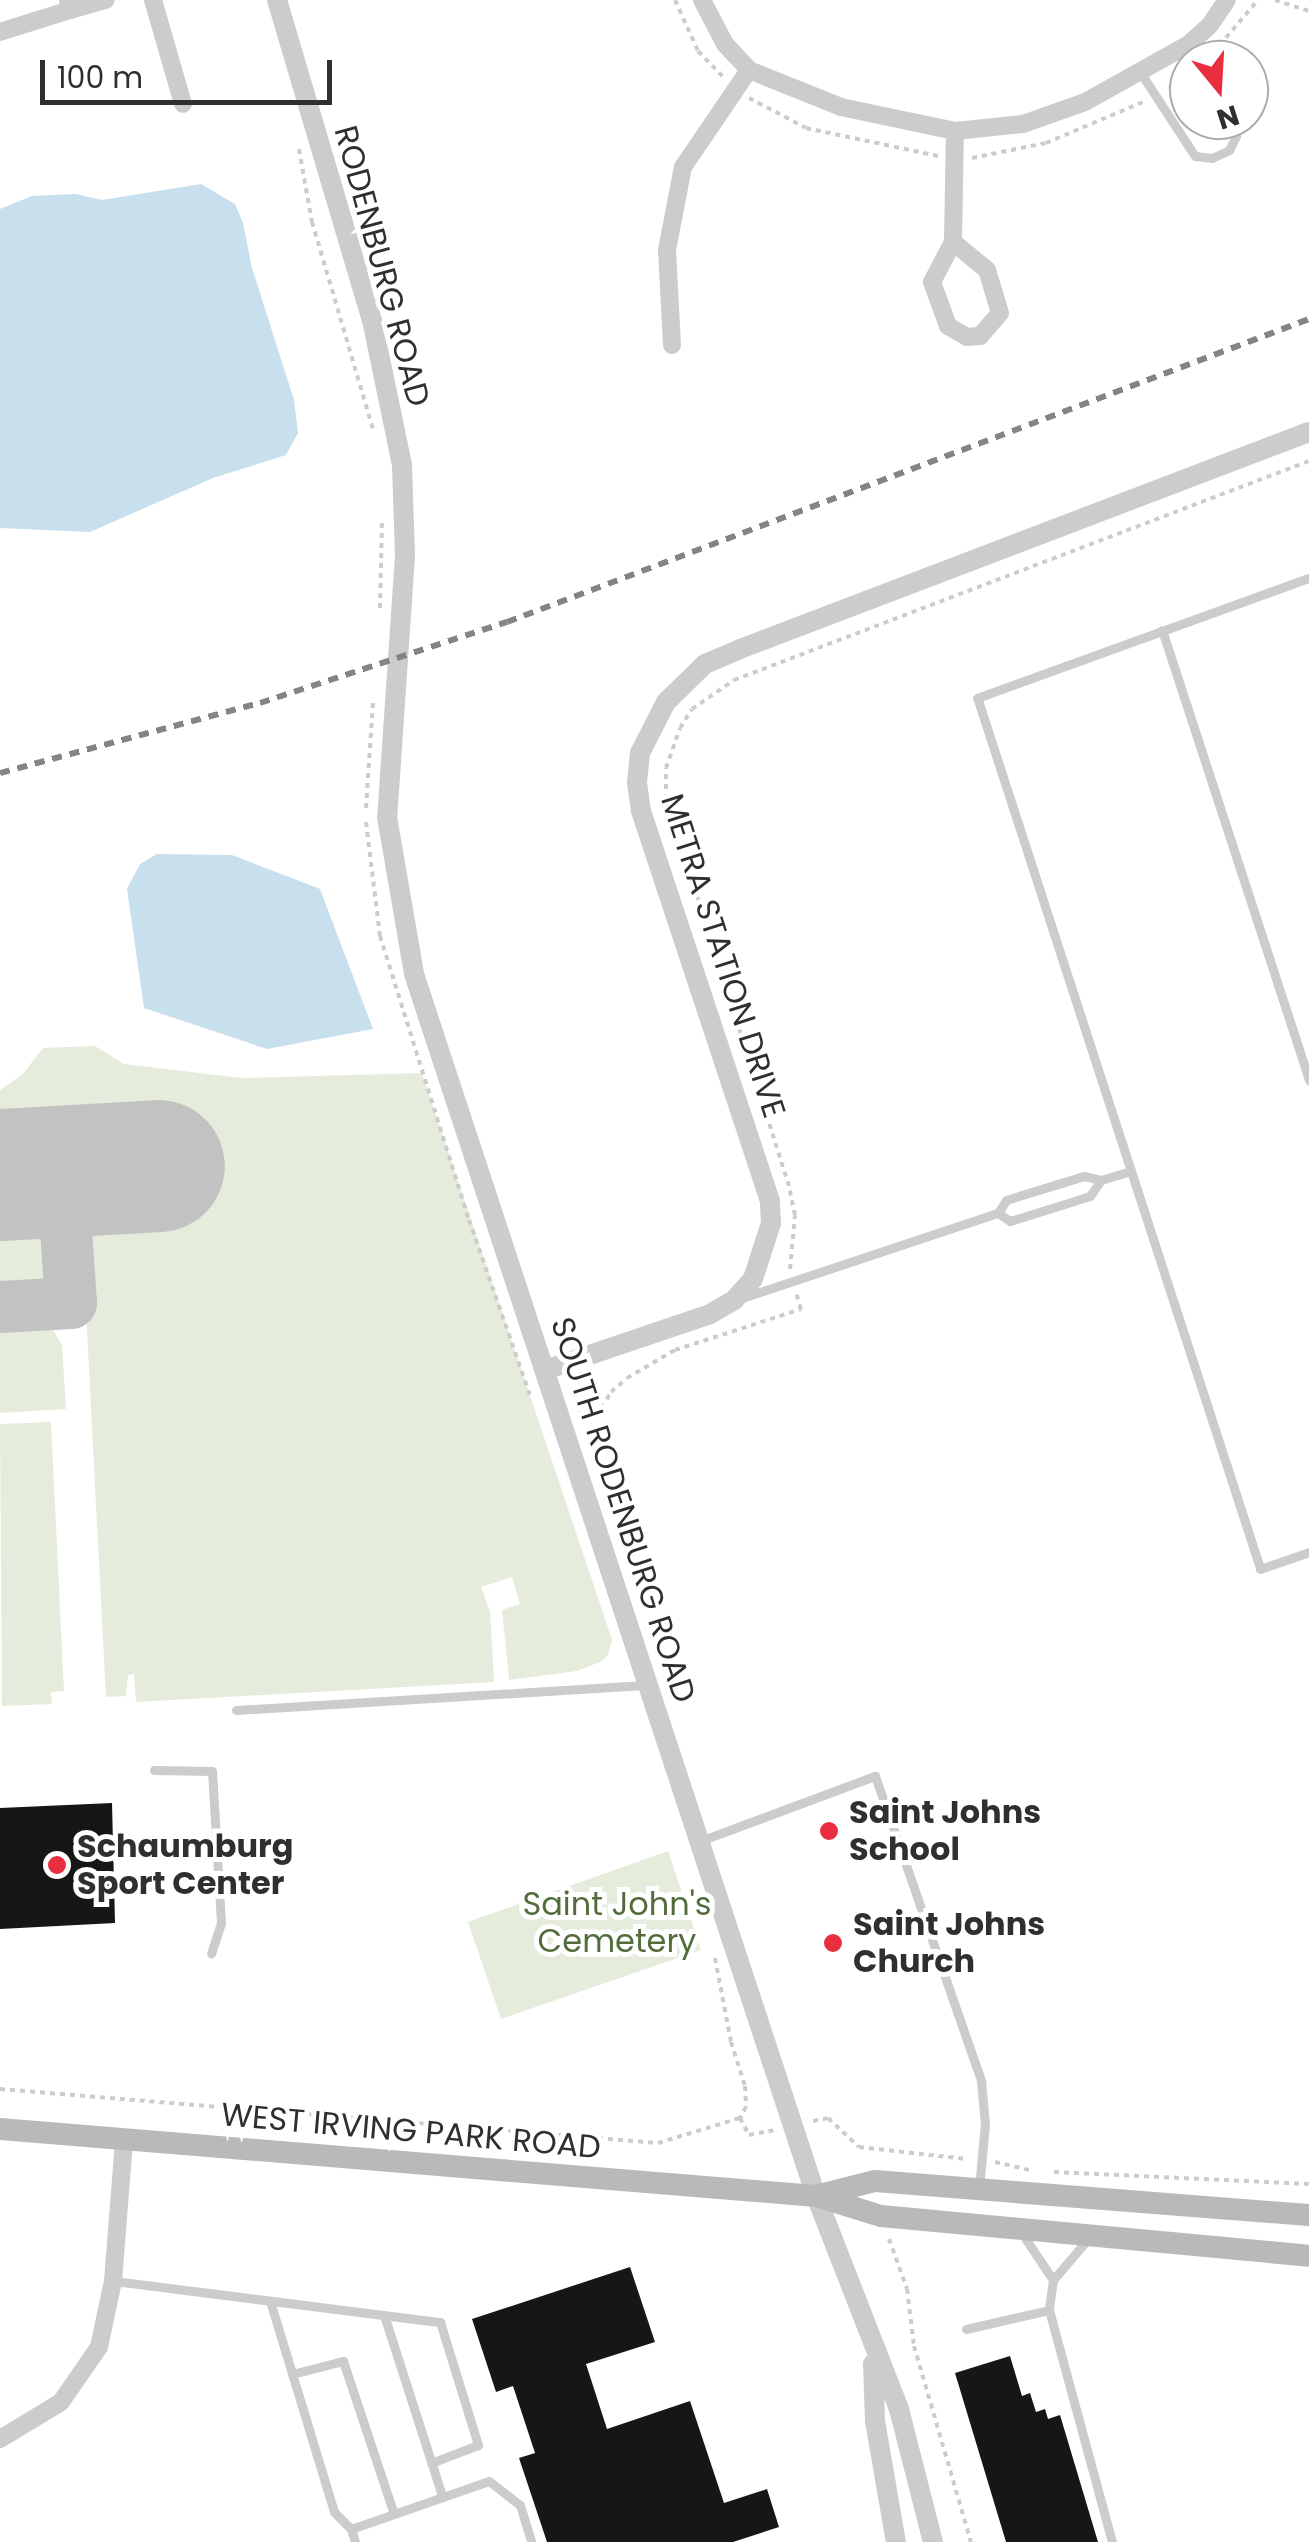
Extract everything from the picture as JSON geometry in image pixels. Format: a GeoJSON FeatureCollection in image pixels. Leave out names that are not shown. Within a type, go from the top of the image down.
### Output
{"type":"FeatureCollection","features":[{"type":"Feature","properties":{"kind":"main road","name":"WEST IRVING PARK ROAD"},"geometry":{"type":"LineString","coordinates":[[0,2129],[816,2196],[880,2216],[1309,2256]]}},
{"type":"Feature","properties":{"kind":"main road","name":"WEST IRVING PARK ROAD"},"geometry":{"type":"LineString","coordinates":[[816,2196],[875,2181],[1309,2215]]}},
{"type":"Feature","properties":{"kind":"street"},"geometry":{"type":"LineString","coordinates":[[0,32],[69,5],[106,0]]}},
{"type":"Feature","properties":{"kind":"street"},"geometry":{"type":"LineString","coordinates":[[153,0],[183,104]]}},
{"type":"Feature","properties":{"kind":"street","name":"RODENBURG ROAD"},"geometry":{"type":"LineString","coordinates":[[276,0],[372,320],[402,465],[405,556],[398,672]]}},
{"type":"Feature","properties":{"kind":"street"},"geometry":{"type":"LineString","coordinates":[[702,0],[726,44],[750,70],[841,108],[954,131],[1023,124],[1085,102],[1140,72],[1169,64]]}},
{"type":"Feature","properties":{"kind":"street"},"geometry":{"type":"LineString","coordinates":[[1204,40],[1227,0]]}},
{"type":"Feature","properties":{"kind":"street"},"geometry":{"type":"LineString","coordinates":[[672,345],[667,250],[683,168],[750,70]]}},
{"type":"Feature","properties":{"kind":"street"},"geometry":{"type":"LineString","coordinates":[[953,242],[987,270],[998,302],[1000,313],[980,336],[968,336],[948,326],[932,282],[953,242],[954,131]]}},
{"type":"Feature","properties":{"kind":"street","name":"METRA STATION DRIVE"},"geometry":{"type":"LineString","coordinates":[[734,1300],[753,1279],[765,1252],[770,1201],[641,811],[637,782],[640,752],[652,723],[688,677],[722,657],[1309,432]]}},
{"type":"Feature","properties":{"kind":"street","name":"SOUTH RODENBURG ROAD"},"geometry":{"type":"LineString","coordinates":[[398,672],[387,816],[414,974],[816,2196],[873,2352],[899,2409],[933,2542]]}},
{"type":"Feature","properties":{"kind":"street"},"geometry":{"type":"LineString","coordinates":[[545,1370],[710,1314],[734,1300]]}},
{"type":"Feature","properties":{"kind":"street"},"geometry":{"type":"LineString","coordinates":[[0,2439],[61,2402],[100,2347],[113,2281],[124,2141]]}},
{"type":"Feature","properties":{"kind":"street","name":"SOUTH RODENBURG ROAD"},"geometry":{"type":"LineString","coordinates":[[873,2352],[874,2421],[896,2542]]}},
{"type":"Feature","properties":{"kind":"lane"},"geometry":{"type":"LineString","coordinates":[[1140,72],[1169,116]]}},
{"type":"Feature","properties":{"kind":"lane"},"geometry":{"type":"LineString","coordinates":[[1185,140],[1195,156],[1212,158],[1228,150],[1234,140]]}},
{"type":"Feature","properties":{"kind":"lane"},"geometry":{"type":"LineString","coordinates":[[1309,578],[977,698],[1260,1569],[1309,1552]]}},
{"type":"Feature","properties":{"kind":"lane"},"geometry":{"type":"LineString","coordinates":[[1162,630],[1309,1081]]}},
{"type":"Feature","properties":{"kind":"lane"},"geometry":{"type":"LineString","coordinates":[[734,1300],[998,1213],[1006,1200],[1084,1176],[1101,1180],[1131,1171]]}},
{"type":"Feature","properties":{"kind":"lane"},"geometry":{"type":"LineString","coordinates":[[998,1213],[1010,1221],[1090,1196],[1101,1180]]}},
{"type":"Feature","properties":{"kind":"lane"},"geometry":{"type":"LineString","coordinates":[[236,1710],[649,1684]]}},
{"type":"Feature","properties":{"kind":"lane"},"geometry":{"type":"LineString","coordinates":[[154,1770],[212,1772],[221,1922],[212,1953]]}},
{"type":"Feature","properties":{"kind":"lane"},"geometry":{"type":"LineString","coordinates":[[700,1841],[875,1776],[980,2081],[983,2161],[979,2189]]}},
{"type":"Feature","properties":{"kind":"lane"},"geometry":{"type":"LineString","coordinates":[[1020,2230],[1053,2280]]}},
{"type":"Feature","properties":{"kind":"lane"},"geometry":{"type":"LineString","coordinates":[[1090,2236],[1053,2280],[1049,2310],[1112,2542]]}},
{"type":"Feature","properties":{"kind":"lane"},"geometry":{"type":"LineString","coordinates":[[113,2281],[440,2322],[478,2446],[431,2463]]}},
{"type":"Feature","properties":{"kind":"lane"},"geometry":{"type":"LineString","coordinates":[[270,2301],[334,2512],[351,2529],[355,2542]]}},
{"type":"Feature","properties":{"kind":"lane"},"geometry":{"type":"LineString","coordinates":[[966,2329],[1049,2310]]}},
{"type":"Feature","properties":{"kind":"lane"},"geometry":{"type":"LineString","coordinates":[[384,2315],[442,2496]]}},
{"type":"Feature","properties":{"kind":"lane"},"geometry":{"type":"LineString","coordinates":[[292,2374],[343,2361],[393,2511]]}},
{"type":"Feature","properties":{"kind":"lane"},"geometry":{"type":"LineString","coordinates":[[351,2529],[393,2511],[488,2481],[520,2505],[532,2542]]}},
{"type":"Feature","properties":{"kind":"path"},"geometry":{"type":"LineString","coordinates":[[1214,40],[1258,0]]}},
{"type":"Feature","properties":{"kind":"path"},"geometry":{"type":"LineString","coordinates":[[1276,0],[1309,10]]}},
{"type":"Feature","properties":{"kind":"path"},"geometry":{"type":"LineString","coordinates":[[298,146],[312,222],[374,434]]}},
{"type":"Feature","properties":{"kind":"path"},"geometry":{"type":"LineString","coordinates":[[790,1266],[795,1215],[789,1186],[666,799],[666,768],[680,728],[692,709],[734,680],[1309,460]]}},
{"type":"Feature","properties":{"kind":"path"},"geometry":{"type":"LineString","coordinates":[[380,618],[382,519]]}},
{"type":"Feature","properties":{"kind":"path"},"geometry":{"type":"LineString","coordinates":[[371,718],[374,698]]}},
{"type":"Feature","properties":{"kind":"path"},"geometry":{"type":"LineString","coordinates":[[593,1409],[602,1408],[610,1392],[646,1365],[675,1350],[801,1309],[798,1300]]}},
{"type":"Feature","properties":{"kind":"path"},"geometry":{"type":"LineString","coordinates":[[0,2089],[658,2143],[740,2118],[749,2135]]}},
{"type":"Feature","properties":{"kind":"path"},"geometry":{"type":"LineString","coordinates":[[828,2118],[859,2147],[983,2161],[1040,2172],[1309,2184]]}},
{"type":"Feature","properties":{"kind":"path"},"geometry":{"type":"LineString","coordinates":[[902,2274],[914,2346],[971,2542]]}},
{"type":"Feature","properties":{"kind":"green space"},"geometry":{"type":"Polygon","coordinates":[[[95,1046],[124,1064],[241,1078],[422,1073],[612,1640],[608,1655],[600,1662],[577,1671],[509,1680],[502,1610],[520,1604],[512,1577],[481,1587],[490,1611],[494,1682],[136,1702],[134,1674],[128,1675],[126,1696],[106,1697],[81,1215],[170,1210],[166,1122],[0,1129],[0,1090],[22,1075],[43,1048],[95,1046]]]}},
{"type":"Feature","properties":{"kind":"green space"},"geometry":{"type":"Polygon","coordinates":[[[0,1220],[21,1220],[49,1247],[50,1268],[38,1286],[0,1289],[0,1220]]]}},
{"type":"Feature","properties":{"kind":"green space"},"geometry":{"type":"Polygon","coordinates":[[[49,1323],[62,1345],[66,1409],[0,1413],[0,1324],[49,1323]]]}},
{"type":"Feature","properties":{"kind":"green space"},"geometry":{"type":"Polygon","coordinates":[[[51,1422],[64,1691],[51,1692],[52,1704],[2,1706],[0,1424],[51,1422]]]}},
{"type":"Feature","properties":{"kind":"green space","name":"Saint John's Cemetery"},"geometry":{"type":"Polygon","coordinates":[[[668,1851],[701,1950],[501,2019],[468,1922],[668,1851]]]}},
{"type":"Feature","properties":{"kind":"water"},"geometry":{"type":"Polygon","coordinates":[[[201,184],[235,204],[243,223],[252,268],[294,400],[298,433],[286,455],[213,478],[90,532],[0,528],[0,209],[32,196],[76,194],[102,200],[201,184]]]}},
{"type":"Feature","properties":{"kind":"water"},"geometry":{"type":"Polygon","coordinates":[[[157,854],[232,855],[320,889],[373,1029],[267,1049],[144,1008],[127,889],[140,864],[157,854]]]}},
{"type":"Feature","properties":{"kind":"building","name":"Schaumburg Sport Center"},"geometry":{"type":"Polygon","coordinates":[[[112,1803],[115,1923],[0,1929],[0,1808],[112,1803]]]}},
{"type":"Feature","properties":{"kind":"building"},"geometry":{"type":"Polygon","coordinates":[[[630,2267],[655,2342],[586,2364],[607,2429],[690,2401],[724,2503],[767,2489],[779,2527],[733,2542],[547,2542],[519,2458],[535,2453],[513,2386],[496,2392],[472,2319],[630,2267]]]}},
{"type":"Feature","properties":{"kind":"building"},"geometry":{"type":"Polygon","coordinates":[[[1010,2356],[1022,2396],[1030,2393],[1036,2412],[1045,2409],[1048,2419],[1060,2415],[1098,2542],[1006,2542],[955,2373],[1010,2356]]]}},
{"type":"Feature","properties":{"kind":"taxiway"},"geometry":{"type":"LineString","coordinates":[[0,1307],[71,1303],[62,1172]]}},
{"type":"Feature","properties":{"kind":"runway"},"geometry":{"type":"LineString","coordinates":[[0,1175],[159,1166]]}},
{"type":"Feature","properties":{"kind":"railway"},"geometry":{"type":"LineString","coordinates":[[0,773],[260,703],[507,622],[1309,319]]}},
{"type":"Feature","properties":{"kind":"place","name":"Saint Johns School"},"geometry":{"type":"Point","coordinates":[829,1831]}},
{"type":"Feature","properties":{"kind":"place","name":"Schaumburg Sport Center"},"geometry":{"type":"Point","coordinates":[57,1865]}},
{"type":"Feature","properties":{"kind":"place","name":"Saint Johns Church"},"geometry":{"type":"Point","coordinates":[833,1943]}}]}
